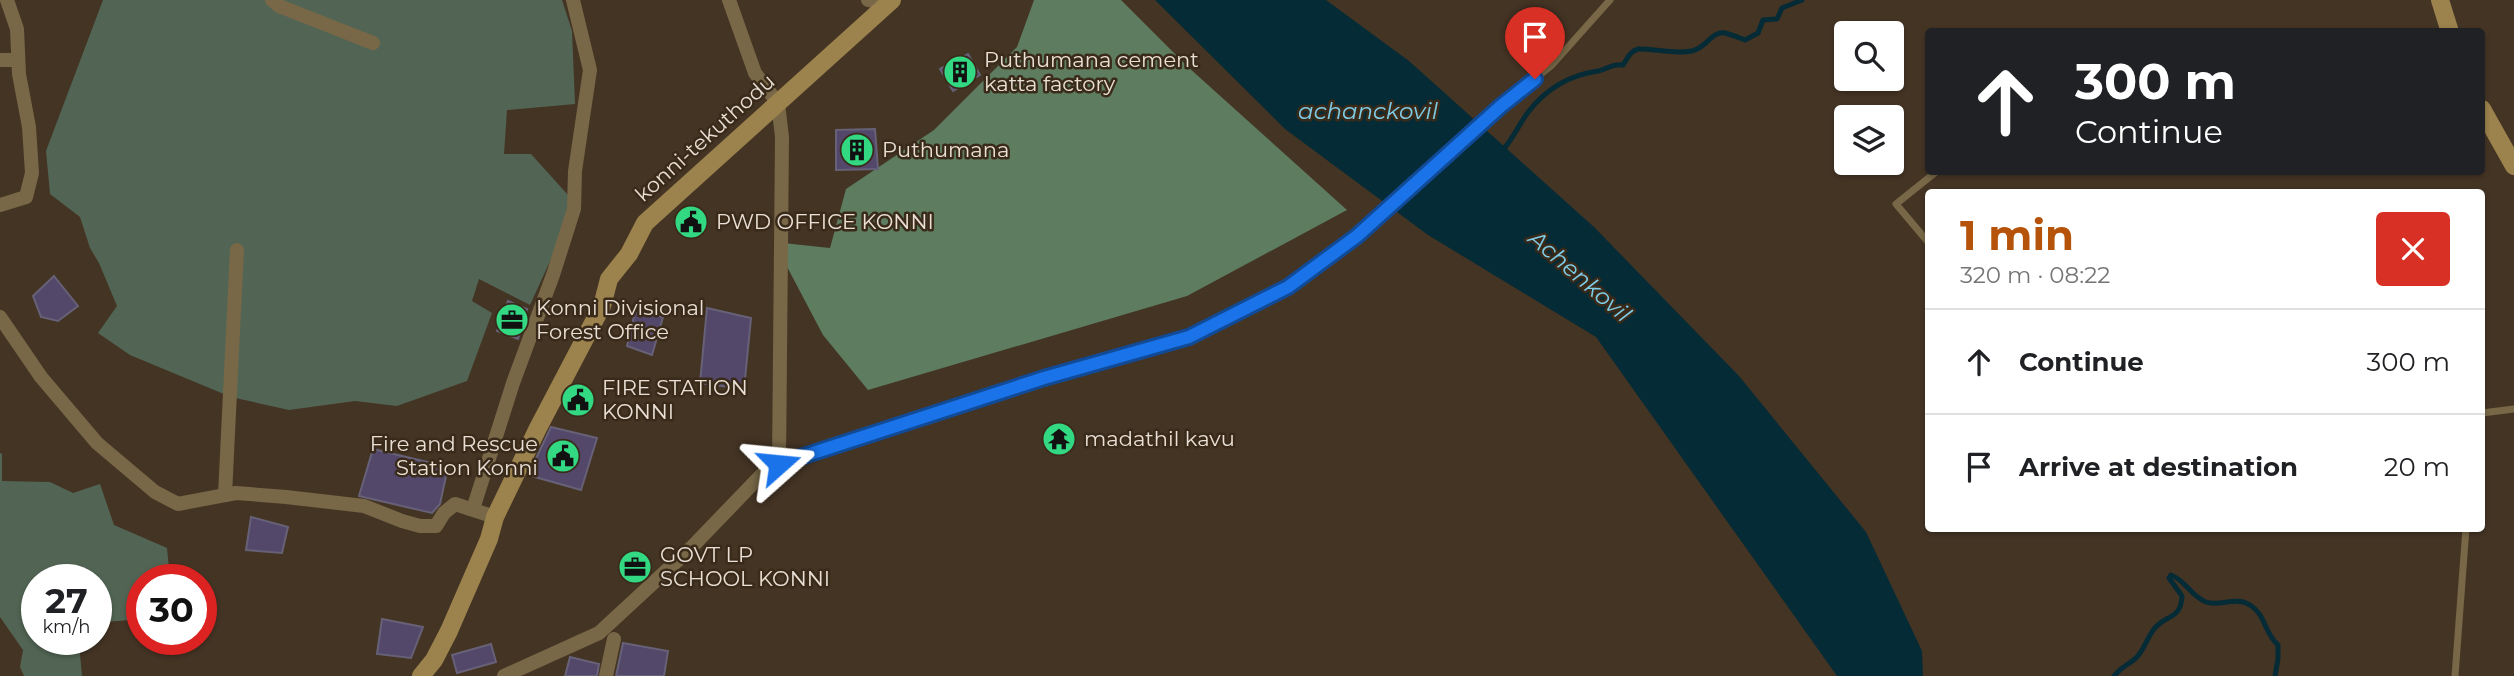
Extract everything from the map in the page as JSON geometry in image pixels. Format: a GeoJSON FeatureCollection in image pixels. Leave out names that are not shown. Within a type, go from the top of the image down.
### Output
{"type":"FeatureCollection","features":[{"type":"Feature","properties":{"kind":"main road"},"geometry":{"type":"LineString","coordinates":[[2440,0],[2448,28]]}},
{"type":"Feature","properties":{"kind":"main road","name":"konni-tekuthodu"},"geometry":{"type":"LineString","coordinates":[[421,676],[434,660],[449,631],[489,539],[495,517],[602,306],[609,279],[629,254],[645,223],[889,2]]}},
{"type":"Feature","properties":{"kind":"main road"},"geometry":{"type":"LineString","coordinates":[[2485,114],[2514,166]]}},
{"type":"Feature","properties":{"kind":"street"},"geometry":{"type":"LineString","coordinates":[[0,205],[26,197],[32,173],[16,30],[7,0]]}},
{"type":"Feature","properties":{"kind":"street"},"geometry":{"type":"LineString","coordinates":[[272,0],[279,6],[373,43]]}},
{"type":"Feature","properties":{"kind":"street"},"geometry":{"type":"LineString","coordinates":[[473,509],[513,383],[574,209],[575,171],[590,70],[573,0]]}},
{"type":"Feature","properties":{"kind":"street"},"geometry":{"type":"LineString","coordinates":[[729,0],[755,74],[778,103],[782,137],[779,464]]}},
{"type":"Feature","properties":{"kind":"street"},"geometry":{"type":"LineString","coordinates":[[868,0],[889,2]]}},
{"type":"Feature","properties":{"kind":"street"},"geometry":{"type":"LineString","coordinates":[[0,60],[18,60]]}},
{"type":"Feature","properties":{"kind":"street"},"geometry":{"type":"LineString","coordinates":[[504,676],[599,633],[691,548],[769,467],[1044,378],[1189,337],[1288,287],[1357,236],[1501,106]]}},
{"type":"Feature","properties":{"kind":"street"},"geometry":{"type":"LineString","coordinates":[[225,495],[237,250]]}},
{"type":"Feature","properties":{"kind":"street"},"geometry":{"type":"LineString","coordinates":[[0,317],[41,377],[97,443],[155,492],[178,504],[236,493],[364,506],[420,526],[436,526],[444,513],[455,504],[495,517]]}},
{"type":"Feature","properties":{"kind":"street"},"geometry":{"type":"LineString","coordinates":[[606,676],[614,639]]}},
{"type":"Feature","properties":{"kind":"lane"},"geometry":{"type":"LineString","coordinates":[[1501,106],[1552,65],[1610,0]]}},
{"type":"Feature","properties":{"kind":"lane"},"geometry":{"type":"LineString","coordinates":[[1925,238],[1896,204],[1932,175]]}},
{"type":"Feature","properties":{"kind":"lane"},"geometry":{"type":"LineString","coordinates":[[2485,413],[2514,409]]}},
{"type":"Feature","properties":{"kind":"lane"},"geometry":{"type":"LineString","coordinates":[[2455,676],[2466,532]]}},
{"type":"Feature","properties":{"kind":"green space"},"geometry":{"type":"Polygon","coordinates":[[[103,0],[562,0],[572,31],[575,104],[507,110],[504,154],[531,154],[568,195],[568,222],[530,305],[479,279],[472,301],[492,313],[467,381],[397,406],[355,401],[289,410],[231,397],[130,355],[98,333],[117,306],[90,248],[80,217],[50,194],[46,151],[103,0]]]}},
{"type":"Feature","properties":{"kind":"green space"},"geometry":{"type":"Polygon","coordinates":[[[1034,0],[1121,0],[1188,67],[1347,210],[1187,296],[868,390],[823,335],[774,242],[830,248],[846,189],[934,130],[1017,47],[1034,0]]]}},
{"type":"Feature","properties":{"kind":"green space"},"geometry":{"type":"Polygon","coordinates":[[[0,453],[2,481],[50,482],[73,493],[100,484],[114,525],[167,548],[169,564],[126,564],[126,620],[112,622],[112,564],[21,564],[21,647],[0,617],[0,453]]]}},
{"type":"Feature","properties":{"kind":"green space"},"geometry":{"type":"Polygon","coordinates":[[[22,655],[80,655],[82,676],[24,676],[20,667],[22,655]]]}},
{"type":"Feature","properties":{"kind":"water","name":"achanckovil"},"geometry":{"type":"Polygon","coordinates":[[[1155,0],[1326,0],[1409,61],[1594,227],[1739,376],[1866,532],[1922,651],[1923,676],[1837,676],[1596,337],[1428,235],[1285,129],[1155,0]]]}},
{"type":"Feature","properties":{"kind":"building","name":"Puthumana cement katta factory"},"geometry":{"type":"Polygon","coordinates":[[[968,54],[980,75],[953,91],[940,69],[968,54]]]}},
{"type":"Feature","properties":{"kind":"building","name":"Puthumana"},"geometry":{"type":"Polygon","coordinates":[[[875,129],[878,169],[836,170],[836,130],[875,129]]]}},
{"type":"Feature","properties":{"kind":"building"},"geometry":{"type":"Polygon","coordinates":[[[54,276],[78,306],[58,321],[41,317],[33,296],[54,276]]]}},
{"type":"Feature","properties":{"kind":"building","name":"Konni Divisional Forest Office"},"geometry":{"type":"Polygon","coordinates":[[[508,301],[527,309],[518,339],[497,331],[508,301]]]}},
{"type":"Feature","properties":{"kind":"building"},"geometry":{"type":"Polygon","coordinates":[[[707,308],[751,318],[744,389],[700,383],[707,308]]]}},
{"type":"Feature","properties":{"kind":"building"},"geometry":{"type":"Polygon","coordinates":[[[635,312],[663,317],[652,355],[627,346],[635,312]]]}},
{"type":"Feature","properties":{"kind":"building","name":"Fire and Rescue Station Konni"},"geometry":{"type":"Polygon","coordinates":[[[551,427],[597,438],[581,490],[528,475],[551,427]]]}},
{"type":"Feature","properties":{"kind":"building"},"geometry":{"type":"Polygon","coordinates":[[[373,449],[448,467],[440,504],[432,513],[359,496],[373,449]]]}},
{"type":"Feature","properties":{"kind":"building"},"geometry":{"type":"Polygon","coordinates":[[[251,517],[288,527],[282,553],[246,550],[251,517]]]}},
{"type":"Feature","properties":{"kind":"building"},"geometry":{"type":"Polygon","coordinates":[[[382,619],[423,627],[411,658],[377,654],[382,619]]]}},
{"type":"Feature","properties":{"kind":"building"},"geometry":{"type":"Polygon","coordinates":[[[623,643],[668,651],[664,676],[616,676],[623,643]]]}},
{"type":"Feature","properties":{"kind":"building"},"geometry":{"type":"Polygon","coordinates":[[[491,644],[496,662],[457,673],[452,655],[491,644]]]}},
{"type":"Feature","properties":{"kind":"building"},"geometry":{"type":"Polygon","coordinates":[[[570,657],[599,664],[597,676],[565,676],[570,657]]]}},
{"type":"Feature","properties":{"kind":"waterway"},"geometry":{"type":"LineString","coordinates":[[1502,151],[1536,103],[1551,89],[1569,79],[1613,65],[1623,65],[1631,53],[1638,49],[1691,51],[1721,33],[1745,40],[1758,33],[1763,20],[1777,19],[1782,8],[1802,0]]}},
{"type":"Feature","properties":{"kind":"waterway"},"geometry":{"type":"LineString","coordinates":[[2114,676],[2139,655],[2154,629],[2179,609],[2182,596],[2169,578],[2171,575],[2206,602],[2239,601],[2255,609],[2278,645],[2275,676]]}},
{"type":"Feature","properties":{"kind":"place","name":"Puthumana cement katta factory"},"geometry":{"type":"Point","coordinates":[960,72]}},
{"type":"Feature","properties":{"kind":"place","name":"Puthumana"},"geometry":{"type":"Point","coordinates":[857,150]}},
{"type":"Feature","properties":{"kind":"place","name":"PWD OFFICE KONNI"},"geometry":{"type":"Point","coordinates":[691,222]}},
{"type":"Feature","properties":{"kind":"place","name":"Konni Divisional Forest Office"},"geometry":{"type":"Point","coordinates":[512,320]}},
{"type":"Feature","properties":{"kind":"place","name":"FIRE STATION KONNI"},"geometry":{"type":"Point","coordinates":[578,400]}},
{"type":"Feature","properties":{"kind":"place","name":"madathil kavu"},"geometry":{"type":"Point","coordinates":[1059,439]}},
{"type":"Feature","properties":{"kind":"place","name":"Fire and Rescue Station Konni"},"geometry":{"type":"Point","coordinates":[563,456]}},
{"type":"Feature","properties":{"kind":"place","name":"GOVT LP SCHOOL KONNI"},"geometry":{"type":"Point","coordinates":[635,567]}},
{"type":"Feature","properties":{"kind":"route"},"geometry":{"type":"LineString","coordinates":[[779,464],[1044,378],[1189,337],[1288,287],[1357,236],[1501,106],[1535,79]]}},
{"type":"Feature","properties":{"kind":"water label","name":"Achenkovil"},"geometry":{"type":"Point","coordinates":[1580,276]}}]}
